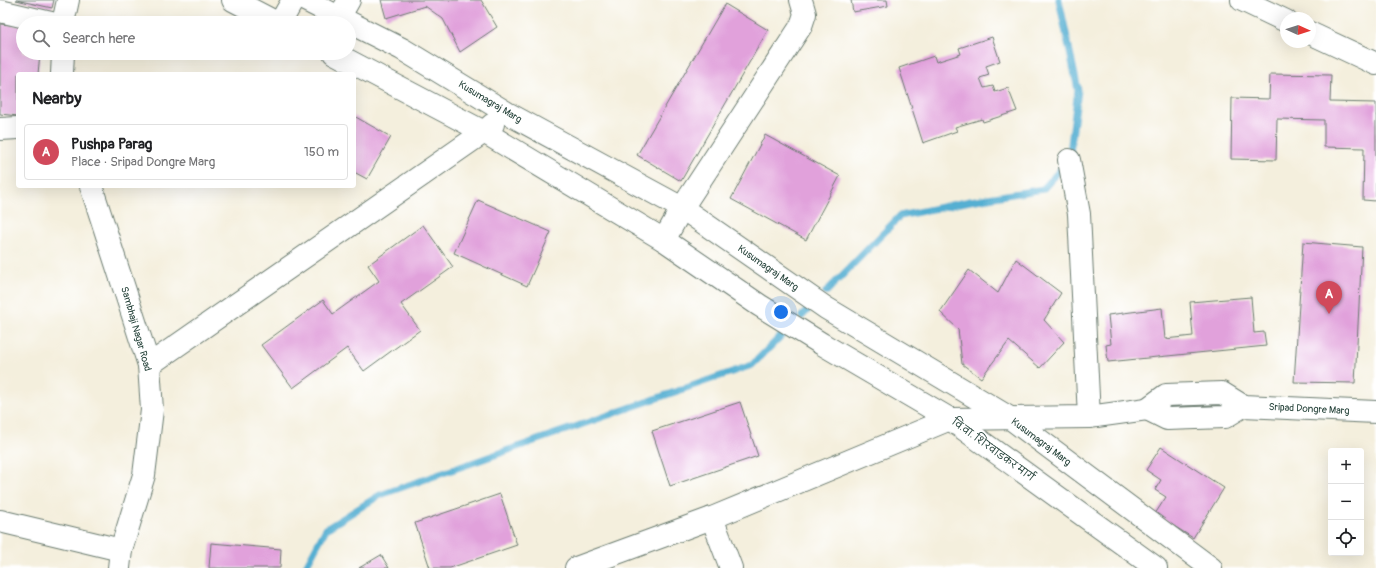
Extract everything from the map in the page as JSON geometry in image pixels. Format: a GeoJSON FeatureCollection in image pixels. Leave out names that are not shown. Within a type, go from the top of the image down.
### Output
{"type":"FeatureCollection","features":[{"type":"Feature","properties":{"kind":"street"},"geometry":{"type":"LineString","coordinates":[[65,16],[68,0]]}},
{"type":"Feature","properties":{"kind":"street"},"geometry":{"type":"LineString","coordinates":[[233,0],[264,16]]}},
{"type":"Feature","properties":{"kind":"street"},"geometry":{"type":"LineString","coordinates":[[284,16],[292,0]]}},
{"type":"Feature","properties":{"kind":"street","name":"Kusumagraj Marg"},"geometry":{"type":"LineString","coordinates":[[306,0],[341,13]]}},
{"type":"Feature","properties":{"kind":"street"},"geometry":{"type":"LineString","coordinates":[[347,60],[484,132],[664,240],[682,208],[801,26],[805,14],[801,0]]}},
{"type":"Feature","properties":{"kind":"street"},"geometry":{"type":"LineString","coordinates":[[1242,0],[1280,18]]}},
{"type":"Feature","properties":{"kind":"street"},"geometry":{"type":"LineString","coordinates":[[0,11],[21,16]]}},
{"type":"Feature","properties":{"kind":"street","name":"Kusumagraj Marg"},"geometry":{"type":"LineString","coordinates":[[356,22],[507,113],[682,208],[826,308],[1010,418],[1211,568]]}},
{"type":"Feature","properties":{"kind":"street"},"geometry":{"type":"LineString","coordinates":[[1316,36],[1376,64]]}},
{"type":"Feature","properties":{"kind":"street"},"geometry":{"type":"LineString","coordinates":[[62,60],[62,72]]}},
{"type":"Feature","properties":{"kind":"street"},"geometry":{"type":"LineString","coordinates":[[149,365],[484,132],[507,113]]}},
{"type":"Feature","properties":{"kind":"street"},"geometry":{"type":"LineString","coordinates":[[0,129],[16,128]]}},
{"type":"Feature","properties":{"kind":"street"},"geometry":{"type":"LineString","coordinates":[[576,568],[712,518],[950,419],[1089,416],[1079,214],[1069,160]]}},
{"type":"Feature","properties":{"kind":"street","name":"Sambhaji Nagar Road"},"geometry":{"type":"LineString","coordinates":[[92,188],[149,365],[152,410],[144,475],[120,559]]}},
{"type":"Feature","properties":{"kind":"street","name":"वि.वा. शिरवाडकर मार्ग"},"geometry":{"type":"LineString","coordinates":[[664,240],[759,305],[822,344],[950,419],[1156,568]]}},
{"type":"Feature","properties":{"kind":"street","name":"Sripad Dongre Marg"},"geometry":{"type":"LineString","coordinates":[[1089,416],[1147,409],[1167,419],[1225,417],[1243,406],[1376,412]]}},
{"type":"Feature","properties":{"kind":"street"},"geometry":{"type":"LineString","coordinates":[[712,518],[731,568]]}},
{"type":"Feature","properties":{"kind":"street"},"geometry":{"type":"LineString","coordinates":[[0,521],[120,559]]}},
{"type":"Feature","properties":{"kind":"building"},"geometry":{"type":"Polygon","coordinates":[[[16,0],[54,0],[52,8],[16,0]]]}},
{"type":"Feature","properties":{"kind":"building"},"geometry":{"type":"Polygon","coordinates":[[[381,0],[481,0],[497,27],[460,52],[443,19],[425,6],[386,18],[381,0]]]}},
{"type":"Feature","properties":{"kind":"building"},"geometry":{"type":"Polygon","coordinates":[[[851,0],[887,0],[888,6],[853,12],[851,0]]]}},
{"type":"Feature","properties":{"kind":"building"},"geometry":{"type":"Polygon","coordinates":[[[725,4],[768,30],[681,181],[637,155],[725,4]]]}},
{"type":"Feature","properties":{"kind":"building"},"geometry":{"type":"Polygon","coordinates":[[[0,24],[16,25],[16,60],[39,60],[38,72],[16,72],[16,116],[0,114],[0,24]]]}},
{"type":"Feature","properties":{"kind":"building"},"geometry":{"type":"Polygon","coordinates":[[[992,37],[1000,61],[986,66],[989,75],[980,78],[984,88],[993,86],[995,92],[1008,88],[1017,111],[983,122],[982,119],[955,127],[957,131],[923,143],[899,68],[934,56],[936,62],[961,54],[959,48],[992,37]]]}},
{"type":"Feature","properties":{"kind":"building"},"geometry":{"type":"Polygon","coordinates":[[[1270,74],[1331,75],[1330,102],[1376,103],[1376,201],[1363,200],[1364,148],[1324,147],[1324,120],[1277,119],[1276,160],[1231,159],[1232,98],[1269,99],[1270,74]]]}},
{"type":"Feature","properties":{"kind":"building"},"geometry":{"type":"Polygon","coordinates":[[[356,117],[391,137],[367,179],[356,173],[356,117]]]}},
{"type":"Feature","properties":{"kind":"building"},"geometry":{"type":"Polygon","coordinates":[[[765,135],[840,176],[806,240],[731,199],[765,135]]]}},
{"type":"Feature","properties":{"kind":"building"},"geometry":{"type":"Polygon","coordinates":[[[478,200],[551,232],[527,286],[454,253],[478,200]]]}},
{"type":"Feature","properties":{"kind":"building"},"geometry":{"type":"Polygon","coordinates":[[[423,225],[453,267],[401,304],[420,330],[364,371],[347,348],[293,388],[261,345],[323,300],[333,314],[379,281],[368,265],[423,225]]]}},
{"type":"Feature","properties":{"kind":"building"},"geometry":{"type":"Polygon","coordinates":[[[1303,242],[1362,247],[1355,383],[1294,382],[1303,242]]]}},
{"type":"Feature","properties":{"kind":"building"},"geometry":{"type":"Polygon","coordinates":[[[1016,259],[1061,293],[1044,320],[1064,342],[1040,368],[1009,341],[981,378],[962,364],[958,329],[940,312],[969,270],[998,293],[1016,259]]]}},
{"type":"Feature","properties":{"kind":"building"},"geometry":{"type":"Polygon","coordinates":[[[1251,297],[1254,333],[1264,332],[1266,346],[1108,362],[1106,345],[1111,344],[1108,315],[1162,308],[1165,339],[1193,336],[1190,302],[1251,297]]]}},
{"type":"Feature","properties":{"kind":"building"},"geometry":{"type":"Polygon","coordinates":[[[740,402],[758,456],[670,486],[652,431],[740,402]]]}},
{"type":"Feature","properties":{"kind":"building"},"geometry":{"type":"Polygon","coordinates":[[[1161,447],[1224,488],[1193,538],[1155,514],[1166,497],[1155,490],[1161,480],[1146,470],[1161,447]]]}},
{"type":"Feature","properties":{"kind":"building"},"geometry":{"type":"Polygon","coordinates":[[[500,494],[517,545],[450,568],[430,568],[415,523],[500,494]]]}},
{"type":"Feature","properties":{"kind":"building"},"geometry":{"type":"Polygon","coordinates":[[[211,543],[281,549],[280,568],[209,568],[211,543]]]}},
{"type":"Feature","properties":{"kind":"building"},"geometry":{"type":"Polygon","coordinates":[[[381,555],[389,568],[359,568],[381,555]]]}},
{"type":"Feature","properties":{"kind":"waterway"},"geometry":{"type":"LineString","coordinates":[[826,292],[900,216],[970,201],[1043,189],[1069,160],[1078,90],[1059,0]]}},
{"type":"Feature","properties":{"kind":"waterway"},"geometry":{"type":"LineString","coordinates":[[802,316],[807,311]]}},
{"type":"Feature","properties":{"kind":"waterway"},"geometry":{"type":"LineString","coordinates":[[305,568],[326,529],[380,495],[752,365],[782,335]]}},
{"type":"Feature","properties":{"kind":"place","name":"Pushpa Parag"},"geometry":{"type":"Point","coordinates":[1329,314]}}]}
